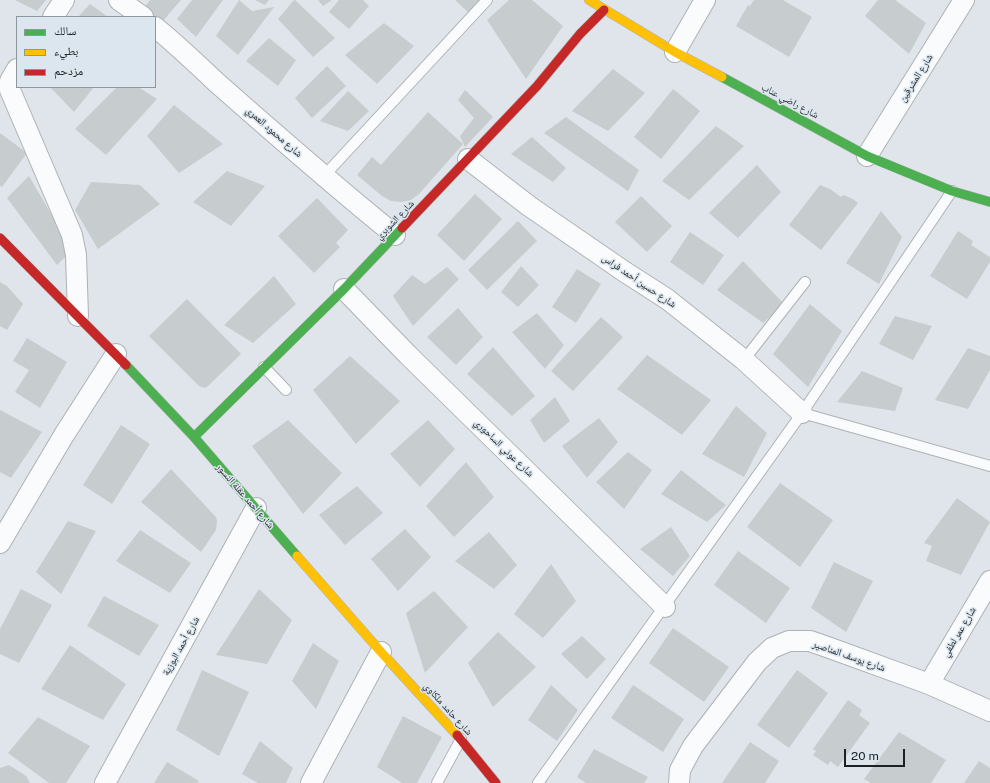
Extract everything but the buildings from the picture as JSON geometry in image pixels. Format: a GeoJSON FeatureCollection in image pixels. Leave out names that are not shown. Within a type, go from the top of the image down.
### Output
{"type":"FeatureCollection","features":[{"type":"Feature","properties":{"kind":"street"},"geometry":{"type":"LineString","coordinates":[[54,16],[64,0]]}},
{"type":"Feature","properties":{"kind":"street"},"geometry":{"type":"LineString","coordinates":[[119,0],[142,16]]}},
{"type":"Feature","properties":{"kind":"street","name":"شارع راضي عناب"},"geometry":{"type":"LineString","coordinates":[[588,0],[675,52],[867,156],[952,191],[990,202]]}},
{"type":"Feature","properties":{"kind":"street"},"geometry":{"type":"LineString","coordinates":[[675,52],[705,0]]}},
{"type":"Feature","properties":{"kind":"street","name":"شارع المشرقين"},"geometry":{"type":"LineString","coordinates":[[867,156],[964,0]]}},
{"type":"Feature","properties":{"kind":"street","name":"شارع الشوبري"},"geometry":{"type":"LineString","coordinates":[[194,437],[344,289],[537,86],[580,34],[604,10]]}},
{"type":"Feature","properties":{"kind":"street","name":"شارع محمود العمري"},"geometry":{"type":"LineString","coordinates":[[156,28],[174,42],[215,81],[324,176],[395,235]]}},
{"type":"Feature","properties":{"kind":"street"},"geometry":{"type":"LineString","coordinates":[[16,71],[10,81],[10,90],[72,235],[76,255],[78,316]]}},
{"type":"Feature","properties":{"kind":"street","name":"شارع حسين أحمد فراس"},"geometry":{"type":"LineString","coordinates":[[468,159],[529,206],[667,299],[744,360],[802,412]]}},
{"type":"Feature","properties":{"kind":"street","name":"شارع أحمد عقلة النسور"},"geometry":{"type":"LineString","coordinates":[[0,238],[116,354],[194,437],[381,652]]}},
{"type":"Feature","properties":{"kind":"street","name":"شارع عوني الساحوري"},"geometry":{"type":"LineString","coordinates":[[344,289],[408,355],[664,607]]}},
{"type":"Feature","properties":{"kind":"street"},"geometry":{"type":"LineString","coordinates":[[0,543],[64,435],[116,354]]}},
{"type":"Feature","properties":{"kind":"street","name":"شارع أحمد البوزية"},"geometry":{"type":"LineString","coordinates":[[105,783],[256,508]]}},
{"type":"Feature","properties":{"kind":"street","name":"شارع عمر لطفي"},"geometry":{"type":"LineString","coordinates":[[929,684],[990,581]]}},
{"type":"Feature","properties":{"kind":"street","name":"شارع يوسف المناصير"},"geometry":{"type":"LineString","coordinates":[[679,783],[680,770],[693,746],[757,662],[772,648],[789,641],[810,641],[817,643],[929,684],[990,711]]}},
{"type":"Feature","properties":{"kind":"street"},"geometry":{"type":"LineString","coordinates":[[311,783],[381,652]]}},
{"type":"Feature","properties":{"kind":"street","name":"شارع حامد ملكاوي"},"geometry":{"type":"LineString","coordinates":[[381,652],[461,739],[496,783]]}},
{"type":"Feature","properties":{"kind":"lane"},"geometry":{"type":"LineString","coordinates":[[324,176],[487,0]]}},
{"type":"Feature","properties":{"kind":"lane"},"geometry":{"type":"LineString","coordinates":[[538,783],[802,412],[952,191]]}},
{"type":"Feature","properties":{"kind":"lane"},"geometry":{"type":"LineString","coordinates":[[744,360],[805,282]]}},
{"type":"Feature","properties":{"kind":"lane"},"geometry":{"type":"LineString","coordinates":[[264,368],[286,390]]}},
{"type":"Feature","properties":{"kind":"lane"},"geometry":{"type":"LineString","coordinates":[[802,412],[990,466]]}},
{"type":"Feature","properties":{"kind":"lane"},"geometry":{"type":"LineString","coordinates":[[437,783],[461,739]]}},
{"type":"Feature","properties":{"kind":"traffic: fast"},"geometry":{"type":"LineString","coordinates":[[722,77],[867,156],[952,191],[990,202]]}},
{"type":"Feature","properties":{"kind":"traffic: fast"},"geometry":{"type":"LineString","coordinates":[[194,437],[344,289],[402,228]]}},
{"type":"Feature","properties":{"kind":"traffic: fast"},"geometry":{"type":"LineString","coordinates":[[126,365],[194,437],[297,556]]}},
{"type":"Feature","properties":{"kind":"traffic: slow"},"geometry":{"type":"LineString","coordinates":[[589,0],[675,52],[722,77]]}},
{"type":"Feature","properties":{"kind":"traffic: slow"},"geometry":{"type":"LineString","coordinates":[[297,556],[381,652],[457,735]]}},
{"type":"Feature","properties":{"kind":"traffic: jam"},"geometry":{"type":"LineString","coordinates":[[402,228],[537,86],[580,34],[604,10]]}},
{"type":"Feature","properties":{"kind":"traffic: jam"},"geometry":{"type":"LineString","coordinates":[[0,238],[126,365]]}},
{"type":"Feature","properties":{"kind":"traffic: jam"},"geometry":{"type":"LineString","coordinates":[[457,735],[496,783]]}}]}
